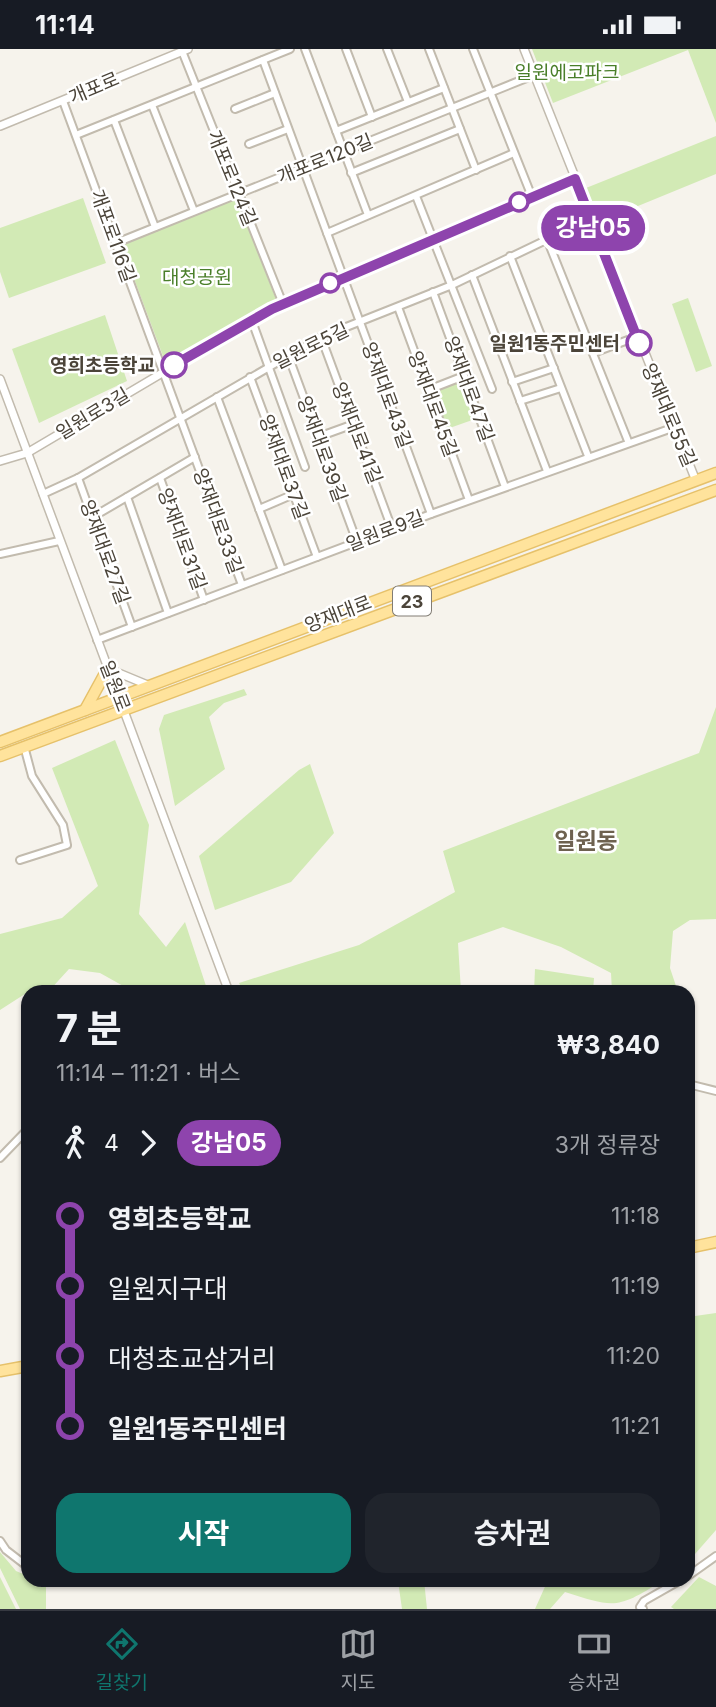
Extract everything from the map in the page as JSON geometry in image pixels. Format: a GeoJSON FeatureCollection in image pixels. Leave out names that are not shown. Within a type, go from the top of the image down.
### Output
{"type":"FeatureCollection","features":[{"type":"Feature","properties":{"kind":"main road","name":"양재대로"},"geometry":{"type":"LineString","coordinates":[[0,742],[84,712],[122,703],[154,686],[716,473]]}},
{"type":"Feature","properties":{"kind":"main road","name":"양재대로"},"geometry":{"type":"LineString","coordinates":[[0,756],[122,703],[716,490]]}},
{"type":"Feature","properties":{"kind":"main road"},"geometry":{"type":"LineString","coordinates":[[84,712],[96,695],[108,668]]}},
{"type":"Feature","properties":{"kind":"main road"},"geometry":{"type":"LineString","coordinates":[[695,1246],[716,1242]]}},
{"type":"Feature","properties":{"kind":"main road"},"geometry":{"type":"LineString","coordinates":[[0,1371],[21,1367]]}},
{"type":"Feature","properties":{"kind":"street"},"geometry":{"type":"LineString","coordinates":[[76,135],[290,49]]}},
{"type":"Feature","properties":{"kind":"street"},"geometry":{"type":"LineString","coordinates":[[305,49],[368,215]]}},
{"type":"Feature","properties":{"kind":"street"},"geometry":{"type":"LineString","coordinates":[[346,49],[372,117]]}},
{"type":"Feature","properties":{"kind":"street"},"geometry":{"type":"LineString","coordinates":[[387,49],[408,102]]}},
{"type":"Feature","properties":{"kind":"street"},"geometry":{"type":"LineString","coordinates":[[429,49],[476,170]]}},
{"type":"Feature","properties":{"kind":"street"},"geometry":{"type":"LineString","coordinates":[[473,49],[532,197]]}},
{"type":"Feature","properties":{"kind":"street","name":"양재대로55길"},"geometry":{"type":"LineString","coordinates":[[524,49],[636,337],[702,496]]}},
{"type":"Feature","properties":{"kind":"street","name":"개포로124길"},"geometry":{"type":"LineString","coordinates":[[185,50],[196,87],[283,304]]}},
{"type":"Feature","properties":{"kind":"street","name":"개포로"},"geometry":{"type":"LineString","coordinates":[[0,127],[185,50]]}},
{"type":"Feature","properties":{"kind":"street","name":"양재대로43길"},"geometry":{"type":"LineString","coordinates":[[263,60],[431,514]]}},
{"type":"Feature","properties":{"kind":"street","name":"개포로120길"},"geometry":{"type":"LineString","coordinates":[[116,243],[534,75]]}},
{"type":"Feature","properties":{"kind":"street"},"geometry":{"type":"LineString","coordinates":[[336,131],[444,88]]}},
{"type":"Feature","properties":{"kind":"street"},"geometry":{"type":"LineString","coordinates":[[235,109],[275,93]]}},
{"type":"Feature","properties":{"kind":"street","name":"개포로116길"},"geometry":{"type":"LineString","coordinates":[[64,101],[163,372]]}},
{"type":"Feature","properties":{"kind":"street"},"geometry":{"type":"LineString","coordinates":[[152,105],[194,211]]}},
{"type":"Feature","properties":{"kind":"street"},"geometry":{"type":"LineString","coordinates":[[114,120],[155,227]]}},
{"type":"Feature","properties":{"kind":"street"},"geometry":{"type":"LineString","coordinates":[[249,144],[288,129]]}},
{"type":"Feature","properties":{"kind":"street"},"geometry":{"type":"LineString","coordinates":[[351,173],[460,129]]}},
{"type":"Feature","properties":{"kind":"street"},"geometry":{"type":"LineString","coordinates":[[327,233],[514,153]]}},
{"type":"Feature","properties":{"kind":"street","name":"일원로3길"},"geometry":{"type":"LineString","coordinates":[[0,461],[27,453],[283,304],[575,179]]}},
{"type":"Feature","properties":{"kind":"street"},"geometry":{"type":"LineString","coordinates":[[416,196],[435,238],[492,389]]}},
{"type":"Feature","properties":{"kind":"street","name":"일원로5길"},"geometry":{"type":"LineString","coordinates":[[43,494],[78,478],[321,337],[452,285],[590,219]]}},
{"type":"Feature","properties":{"kind":"street"},"geometry":{"type":"LineString","coordinates":[[547,239],[628,441]]}},
{"type":"Feature","properties":{"kind":"street"},"geometry":{"type":"LineString","coordinates":[[510,256],[588,456]]}},
{"type":"Feature","properties":{"kind":"street"},"geometry":{"type":"LineString","coordinates":[[472,275],[547,471]]}},
{"type":"Feature","properties":{"kind":"street","name":"양재대로47길"},"geometry":{"type":"LineString","coordinates":[[433,292],[505,487]]}},
{"type":"Feature","properties":{"kind":"street","name":"양재대로45길"},"geometry":{"type":"LineString","coordinates":[[398,307],[469,500]]}},
{"type":"Feature","properties":{"kind":"street"},"geometry":{"type":"LineString","coordinates":[[252,321],[305,467]]}},
{"type":"Feature","properties":{"kind":"street","name":"양재대로41길"},"geometry":{"type":"LineString","coordinates":[[321,337],[392,529]]}},
{"type":"Feature","properties":{"kind":"street"},"geometry":{"type":"LineString","coordinates":[[593,353],[636,337]]}},
{"type":"Feature","properties":{"kind":"street","name":"양재대로39길"},"geometry":{"type":"LineString","coordinates":[[288,355],[356,542]]}},
{"type":"Feature","properties":{"kind":"street"},"geometry":{"type":"LineString","coordinates":[[512,382],[554,368]]}},
{"type":"Feature","properties":{"kind":"street","name":"양재대로33길"},"geometry":{"type":"LineString","coordinates":[[163,372],[242,585]]}},
{"type":"Feature","properties":{"kind":"street"},"geometry":{"type":"LineString","coordinates":[[428,390],[464,376]]}},
{"type":"Feature","properties":{"kind":"street","name":"양재대로37길"},"geometry":{"type":"LineString","coordinates":[[250,377],[317,557]]}},
{"type":"Feature","properties":{"kind":"street","name":"일원로"},"geometry":{"type":"LineString","coordinates":[[0,379],[226,985]]}},
{"type":"Feature","properties":{"kind":"street"},"geometry":{"type":"LineString","coordinates":[[520,401],[562,388]]}},
{"type":"Feature","properties":{"kind":"street"},"geometry":{"type":"LineString","coordinates":[[217,397],[282,570]]}},
{"type":"Feature","properties":{"kind":"street"},"geometry":{"type":"LineString","coordinates":[[318,437],[354,424]]}},
{"type":"Feature","properties":{"kind":"street","name":"일원로9길"},"geometry":{"type":"LineString","coordinates":[[97,640],[628,441],[675,427]]}},
{"type":"Feature","properties":{"kind":"street","name":"양재대로33길"},"geometry":{"type":"LineString","coordinates":[[91,518],[195,457]]}},
{"type":"Feature","properties":{"kind":"street","name":"양재대로27길"},"geometry":{"type":"LineString","coordinates":[[78,478],[132,627]]}},
{"type":"Feature","properties":{"kind":"street","name":"양재대로31길"},"geometry":{"type":"LineString","coordinates":[[160,478],[204,600]]}},
{"type":"Feature","properties":{"kind":"street"},"geometry":{"type":"LineString","coordinates":[[259,509],[294,494]]}},
{"type":"Feature","properties":{"kind":"street"},"geometry":{"type":"LineString","coordinates":[[127,497],[168,613]]}},
{"type":"Feature","properties":{"kind":"street"},"geometry":{"type":"LineString","coordinates":[[0,554],[59,541]]}},
{"type":"Feature","properties":{"kind":"street"},"geometry":{"type":"LineString","coordinates":[[108,668],[129,679],[154,686]]}},
{"type":"Feature","properties":{"kind":"street"},"geometry":{"type":"LineString","coordinates":[[20,860],[67,845],[63,825],[32,776],[24,746]]}},
{"type":"Feature","properties":{"kind":"street"},"geometry":{"type":"LineString","coordinates":[[695,1086],[716,1091]]}},
{"type":"Feature","properties":{"kind":"street"},"geometry":{"type":"LineString","coordinates":[[0,1159],[21,1136]]}},
{"type":"Feature","properties":{"kind":"street"},"geometry":{"type":"LineString","coordinates":[[0,1541],[6,1550],[21,1562]]}},
{"type":"Feature","properties":{"kind":"street"},"geometry":{"type":"LineString","coordinates":[[695,1571],[716,1556]]}},
{"type":"Feature","properties":{"kind":"street"},"geometry":{"type":"LineString","coordinates":[[643,1609],[640,1607],[644,1601],[669,1587]]}},
{"type":"Feature","properties":{"kind":"green space","name":"일원에코파크"},"geometry":{"type":"Polygon","coordinates":[[[532,49],[716,49],[716,123],[688,50],[553,103],[532,49]]]}},
{"type":"Feature","properties":{"kind":"green space"},"geometry":{"type":"Polygon","coordinates":[[[716,136],[716,174],[599,222],[586,188],[716,136]]]}},
{"type":"Feature","properties":{"kind":"green space","name":"대청공원"},"geometry":{"type":"Polygon","coordinates":[[[236,197],[276,299],[166,364],[121,244],[236,197]]]}},
{"type":"Feature","properties":{"kind":"green space"},"geometry":{"type":"Polygon","coordinates":[[[83,198],[106,263],[9,298],[0,272],[0,228],[83,198]]]}},
{"type":"Feature","properties":{"kind":"green space"},"geometry":{"type":"Polygon","coordinates":[[[688,298],[712,366],[696,372],[672,304],[688,298]]]}},
{"type":"Feature","properties":{"kind":"green space"},"geometry":{"type":"Polygon","coordinates":[[[105,315],[127,381],[39,423],[12,349],[105,315]]]}},
{"type":"Feature","properties":{"kind":"green space"},"geometry":{"type":"Polygon","coordinates":[[[464,378],[478,418],[444,430],[430,391],[464,378]]]}},
{"type":"Feature","properties":{"kind":"green space"},"geometry":{"type":"Polygon","coordinates":[[[244,689],[247,695],[224,703],[209,717],[225,769],[175,806],[159,729],[164,715],[244,689]]]}},
{"type":"Feature","properties":{"kind":"green space"},"geometry":{"type":"Polygon","coordinates":[[[716,707],[716,919],[690,920],[673,931],[670,968],[676,985],[612,985],[611,973],[561,947],[503,927],[458,943],[461,985],[239,983],[359,945],[455,892],[443,851],[699,753],[716,707]]]}},
{"type":"Feature","properties":{"kind":"green space"},"geometry":{"type":"Polygon","coordinates":[[[115,740],[149,825],[139,914],[166,947],[185,922],[206,985],[121,985],[100,973],[69,969],[54,985],[21,985],[21,996],[0,1010],[0,934],[62,918],[98,886],[52,768],[115,740]]]}},
{"type":"Feature","properties":{"kind":"green space"},"geometry":{"type":"Polygon","coordinates":[[[310,764],[334,833],[291,882],[215,910],[199,856],[299,770],[310,764]]]}},
{"type":"Feature","properties":{"kind":"green space"},"geometry":{"type":"Polygon","coordinates":[[[535,969],[594,978],[594,985],[534,985],[535,969]]]}},
{"type":"Feature","properties":{"kind":"green space"},"geometry":{"type":"Polygon","coordinates":[[[716,1313],[716,1530],[695,1554],[695,1316],[716,1313]]]}},
{"type":"Feature","properties":{"kind":"green space"},"geometry":{"type":"Polygon","coordinates":[[[0,1552],[21,1573],[21,1587],[46,1587],[46,1609],[20,1609],[0,1568],[0,1552]]]}},
{"type":"Feature","properties":{"kind":"green space"},"geometry":{"type":"Polygon","coordinates":[[[0,1577],[16,1609],[0,1609],[0,1577]]]}},
{"type":"Feature","properties":{"kind":"green space"},"geometry":{"type":"Polygon","coordinates":[[[699,1577],[716,1586],[716,1609],[671,1607],[690,1587],[695,1587],[695,1581],[699,1577]]]}},
{"type":"Feature","properties":{"kind":"green space"},"geometry":{"type":"Polygon","coordinates":[[[399,1587],[425,1587],[427,1609],[402,1609],[399,1587]]]}},
{"type":"Feature","properties":{"kind":"green space"},"geometry":{"type":"Polygon","coordinates":[[[545,1587],[652,1587],[617,1603],[596,1601],[565,1592],[550,1609],[535,1609],[545,1587]]]}},
{"type":"Feature","properties":{"kind":"bus line","name":"강남05"},"geometry":{"type":"LineString","coordinates":[[174,365],[272,309],[575,179],[639,343]]}},
{"type":"Feature","properties":{"kind":"place","name":"일원1동주민센터"},"geometry":{"type":"Point","coordinates":[639,343]}},
{"type":"Feature","properties":{"kind":"place","name":"영희초등학교"},"geometry":{"type":"Point","coordinates":[174,365]}},
{"type":"Feature","properties":{"kind":"district","name":"일원동"},"geometry":{"type":"Point","coordinates":[586,841]}}]}
